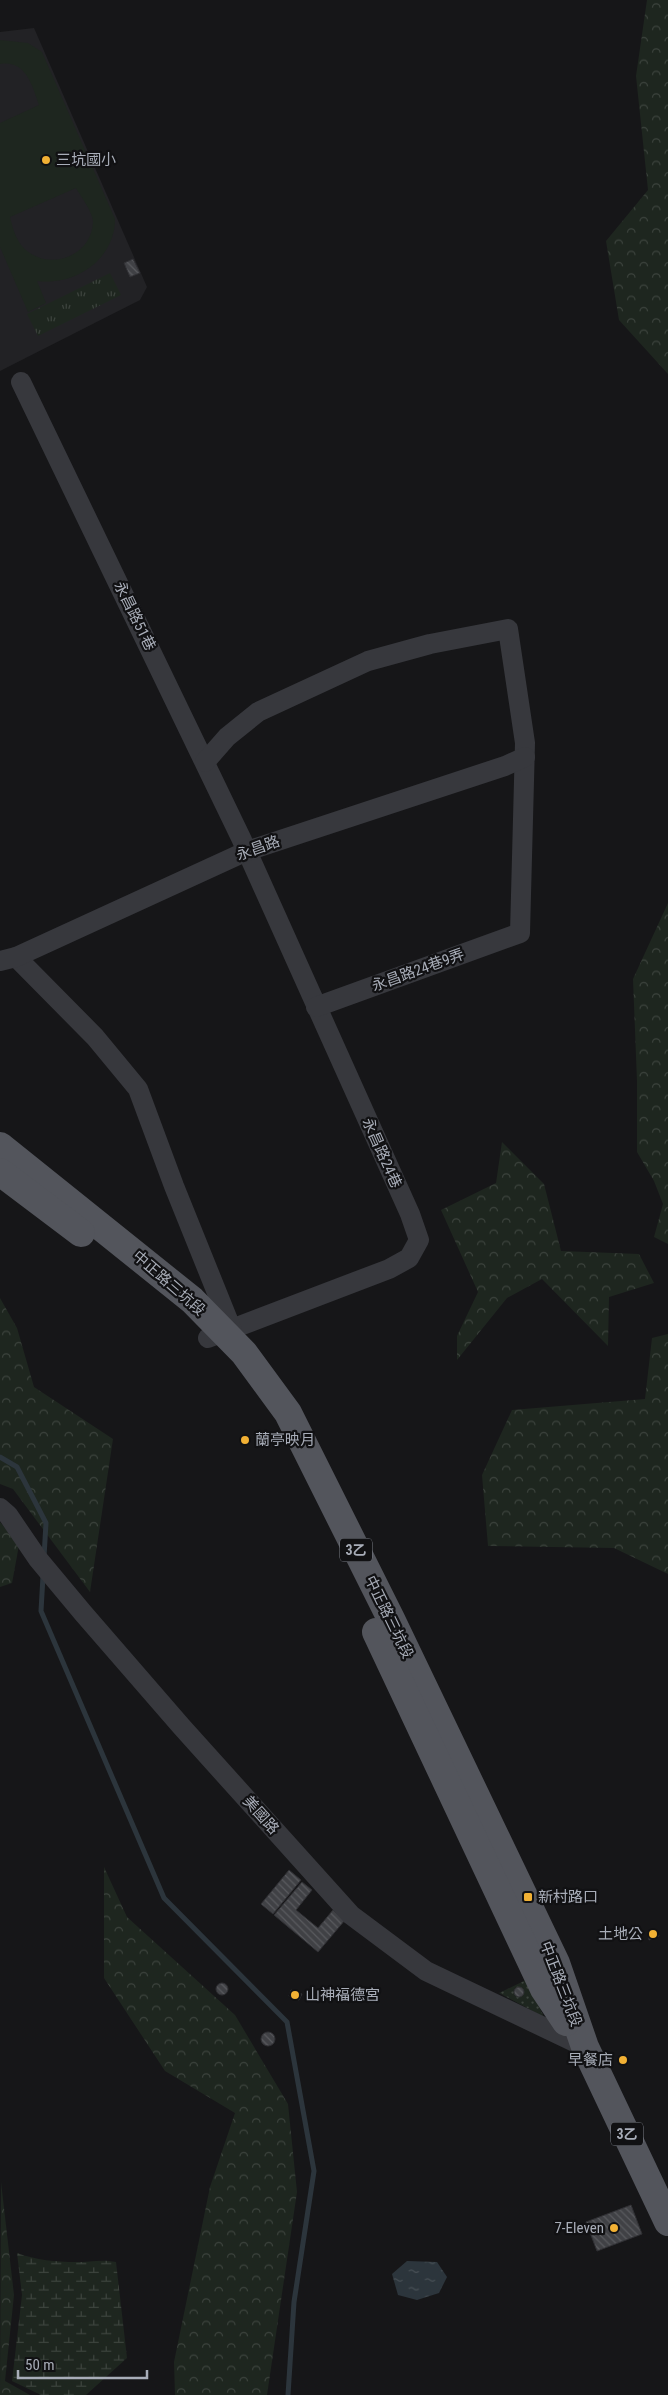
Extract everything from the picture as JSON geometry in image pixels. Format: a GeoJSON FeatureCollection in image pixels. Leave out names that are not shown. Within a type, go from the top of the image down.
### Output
{"type":"FeatureCollection","features":[{"type":"Feature","properties":{"kind":"main road","name":"中正路三坑段"},"geometry":{"type":"LineString","coordinates":[[0,1146],[192,1300],[221,1334]]}},
{"type":"Feature","properties":{"kind":"main road","name":"中正路三坑段"},"geometry":{"type":"LineString","coordinates":[[0,1172],[179,1310],[221,1334],[244,1353],[288,1413],[391,1619],[556,1963],[585,2047],[668,2222]]}},
{"type":"Feature","properties":{"kind":"street","name":"永昌路51巷"},"geometry":{"type":"LineString","coordinates":[[22,382],[247,851]]}},
{"type":"Feature","properties":{"kind":"street"},"geometry":{"type":"LineString","coordinates":[[205,762],[227,737],[258,712],[368,661],[430,644],[508,629],[525,743],[525,757]]}},
{"type":"Feature","properties":{"kind":"street","name":"永昌路"},"geometry":{"type":"LineString","coordinates":[[8,959],[247,851],[505,766],[525,757]]}},
{"type":"Feature","properties":{"kind":"street","name":"永昌路24巷9弄"},"geometry":{"type":"LineString","coordinates":[[316,1007],[520,934],[525,757]]}},
{"type":"Feature","properties":{"kind":"street","name":"永昌路24巷"},"geometry":{"type":"LineString","coordinates":[[221,1334],[389,1269],[409,1258],[419,1240],[410,1214],[247,851]]}},
{"type":"Feature","properties":{"kind":"street"},"geometry":{"type":"LineString","coordinates":[[8,959],[95,1037],[138,1089],[174,1186],[221,1334]]}},
{"type":"Feature","properties":{"kind":"street","name":"美國路"},"geometry":{"type":"LineString","coordinates":[[0,1508],[8,1515],[54,1579],[180,1726],[351,1915],[426,1971],[585,2047]]}},
{"type":"Feature","properties":{"kind":"shaded area","name":"三坑國小"},"geometry":{"type":"Polygon","coordinates":[[[34,28],[147,287],[140,300],[0,371],[0,32],[34,28]]]}},
{"type":"Feature","properties":{"kind":"green space"},"geometry":{"type":"Polygon","coordinates":[[[647,0],[668,0],[668,374],[619,320],[606,241],[648,190],[636,76],[647,0]]]}},
{"type":"Feature","properties":{"kind":"green space"},"geometry":{"type":"Polygon","coordinates":[[[0,40],[28,43],[42,52],[115,219],[113,233],[101,258],[91,267],[66,279],[37,281],[46,303],[28,312],[0,247],[0,123],[39,105],[30,82],[22,70],[9,64],[0,64],[0,40]],[[76,188],[10,217],[16,236],[27,251],[37,257],[48,260],[59,259],[78,251],[86,243],[91,234],[93,222],[89,209],[76,188]]]}},
{"type":"Feature","properties":{"kind":"green space"},"geometry":{"type":"Polygon","coordinates":[[[110,273],[121,295],[38,336],[27,314],[110,273]]]}},
{"type":"Feature","properties":{"kind":"green space"},"geometry":{"type":"Polygon","coordinates":[[[668,903],[668,1244],[654,1237],[663,1204],[654,1181],[637,1152],[637,1081],[633,979],[668,903]]]}},
{"type":"Feature","properties":{"kind":"green space"},"geometry":{"type":"Polygon","coordinates":[[[502,1142],[544,1184],[561,1251],[639,1254],[654,1283],[609,1297],[608,1346],[542,1279],[507,1298],[457,1360],[457,1336],[478,1292],[441,1210],[496,1183],[502,1142]]]}},
{"type":"Feature","properties":{"kind":"green space"},"geometry":{"type":"Polygon","coordinates":[[[0,1298],[17,1328],[34,1387],[113,1439],[90,1592],[13,1489],[0,1484],[0,1298]]]}},
{"type":"Feature","properties":{"kind":"green space"},"geometry":{"type":"Polygon","coordinates":[[[668,1334],[668,1574],[614,1548],[488,1546],[482,1475],[512,1410],[645,1399],[652,1338],[668,1334]]]}},
{"type":"Feature","properties":{"kind":"green space"},"geometry":{"type":"Polygon","coordinates":[[[0,1522],[19,1545],[12,1583],[0,1587],[0,1522]]]}},
{"type":"Feature","properties":{"kind":"green space"},"geometry":{"type":"Polygon","coordinates":[[[104,1867],[127,1917],[235,2015],[288,2104],[297,2192],[267,2395],[175,2395],[174,2362],[210,2187],[235,2113],[165,2071],[104,1978],[104,1867]]]}},
{"type":"Feature","properties":{"kind":"green space"},"geometry":{"type":"Polygon","coordinates":[[[526,1980],[544,2017],[499,1993],[526,1980]]]}},
{"type":"Feature","properties":{"kind":"green space"},"geometry":{"type":"Polygon","coordinates":[[[1,2182],[14,2295],[5,2381],[30,2395],[0,2395],[1,2182]]]}},
{"type":"Feature","properties":{"kind":"green space"},"geometry":{"type":"Polygon","coordinates":[[[17,2253],[54,2261],[116,2262],[127,2358],[86,2395],[41,2395],[12,2381],[22,2295],[17,2253]]]}},
{"type":"Feature","properties":{"kind":"water"},"geometry":{"type":"Polygon","coordinates":[[[407,2261],[437,2262],[447,2277],[439,2293],[417,2300],[398,2295],[392,2274],[407,2261]]]}},
{"type":"Feature","properties":{"kind":"building"},"geometry":{"type":"Polygon","coordinates":[[[133,259],[140,273],[130,277],[124,263],[133,259]]]}},
{"type":"Feature","properties":{"kind":"building"},"geometry":{"type":"Polygon","coordinates":[[[289,1870],[301,1880],[273,1914],[261,1904],[289,1870]]]}},
{"type":"Feature","properties":{"kind":"building"},"geometry":{"type":"Polygon","coordinates":[[[302,1882],[312,1890],[296,1910],[318,1928],[333,1910],[345,1920],[318,1952],[274,1915],[302,1882]]]}},
{"type":"Feature","properties":{"kind":"building","name":"土地公"},"geometry":{"type":"Polygon","coordinates":[[[656,1930],[659,1936],[649,1940],[648,1932],[656,1930]]]}},
{"type":"Feature","properties":{"kind":"building"},"geometry":{"type":"Polygon","coordinates":[[[220,1983],[224,1983],[228,1989],[224,1995],[220,1995],[216,1991],[216,1987],[220,1983]]]}},
{"type":"Feature","properties":{"kind":"building"},"geometry":{"type":"Polygon","coordinates":[[[517,1987],[521,1987],[524,1992],[523,1996],[517,1997],[514,1994],[514,1990],[517,1987]]]}},
{"type":"Feature","properties":{"kind":"building","name":"山神福德宮"},"geometry":{"type":"Polygon","coordinates":[[[291,1990],[302,1994],[299,2000],[289,1996],[291,1990]]]}},
{"type":"Feature","properties":{"kind":"building"},"geometry":{"type":"Polygon","coordinates":[[[268,2032],[273,2034],[275,2039],[273,2044],[268,2046],[263,2044],[261,2039],[263,2034],[268,2032]]]}},
{"type":"Feature","properties":{"kind":"building","name":"7-Eleven"},"geometry":{"type":"Polygon","coordinates":[[[631,2205],[642,2234],[597,2251],[586,2222],[631,2205]]]}},
{"type":"Feature","properties":{"kind":"waterway"},"geometry":{"type":"LineString","coordinates":[[0,1457],[17,1467],[46,1523],[44,1557]]}},
{"type":"Feature","properties":{"kind":"waterway"},"geometry":{"type":"LineString","coordinates":[[43,1576],[41,1611],[164,1898],[287,2022],[314,2171],[294,2302],[288,2395]]}},
{"type":"Feature","properties":{"kind":"place","name":"三坑國小"},"geometry":{"type":"Point","coordinates":[46,160]}},
{"type":"Feature","properties":{"kind":"place","name":"蘭亭映月"},"geometry":{"type":"Point","coordinates":[245,1440]}},
{"type":"Feature","properties":{"kind":"place","name":"新村路口"},"geometry":{"type":"Point","coordinates":[528,1897]}},
{"type":"Feature","properties":{"kind":"place","name":"土地公"},"geometry":{"type":"Point","coordinates":[653,1934]}},
{"type":"Feature","properties":{"kind":"place","name":"山神福德宮"},"geometry":{"type":"Point","coordinates":[295,1995]}},
{"type":"Feature","properties":{"kind":"place","name":"早餐店"},"geometry":{"type":"Point","coordinates":[623,2060]}},
{"type":"Feature","properties":{"kind":"place","name":"7-Eleven"},"geometry":{"type":"Point","coordinates":[614,2228]}}]}
